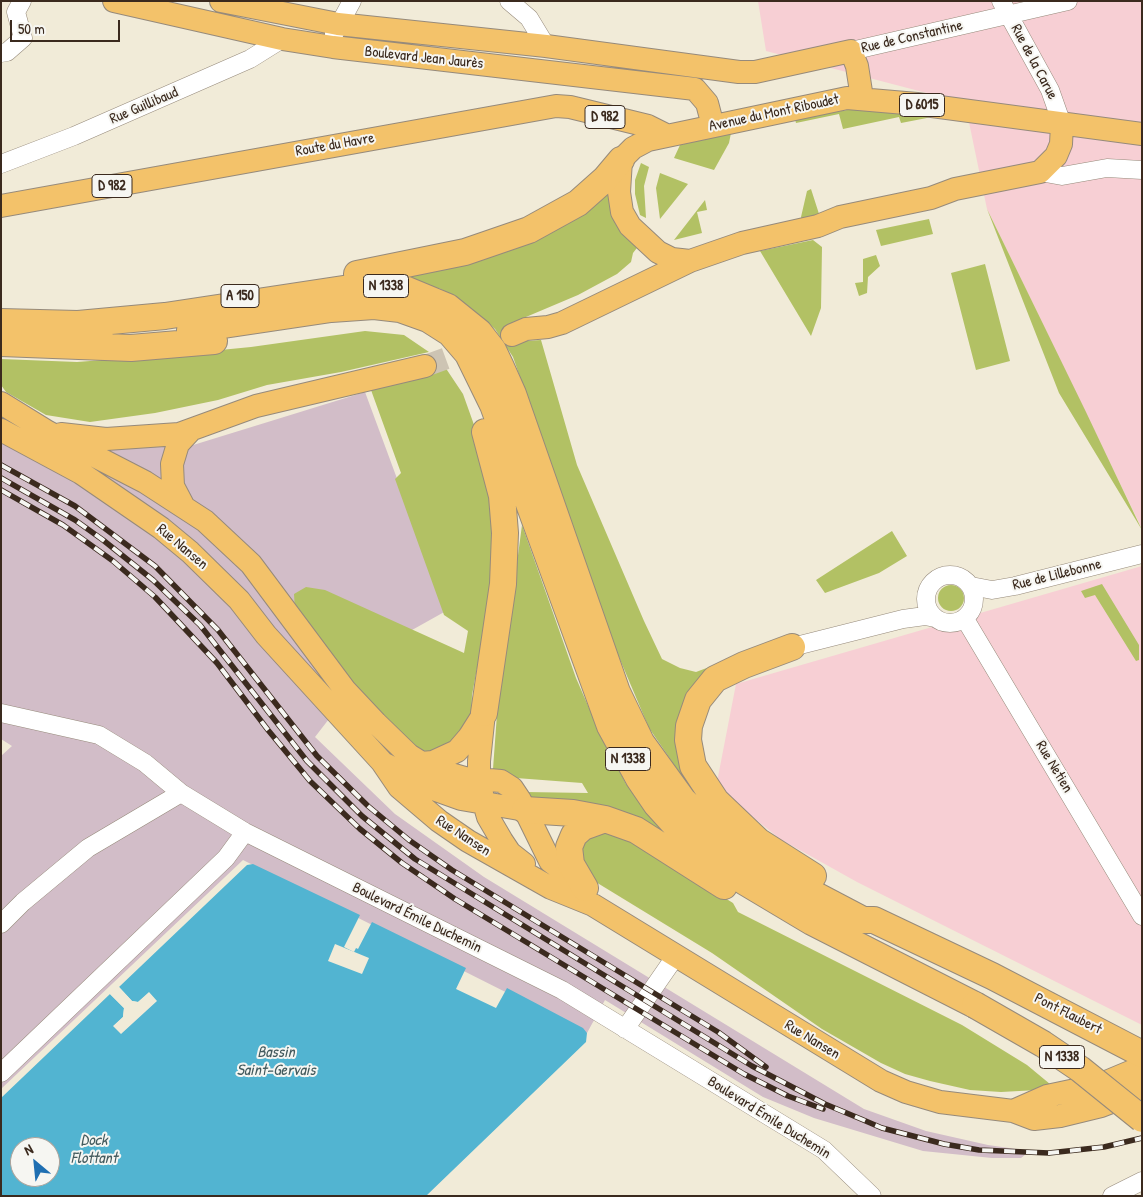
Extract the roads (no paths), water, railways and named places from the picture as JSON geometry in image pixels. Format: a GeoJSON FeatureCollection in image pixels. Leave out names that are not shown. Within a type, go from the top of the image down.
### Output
{"type":"FeatureCollection","features":[{"type":"Feature","properties":{"kind":"highway","name":"A 150"},"geometry":{"type":"LineString","coordinates":[[1,343],[77,316],[173,308],[435,259],[480,248],[561,214],[593,191],[621,160]]}},
{"type":"Feature","properties":{"kind":"highway","name":"N 1338"},"geometry":{"type":"LineString","coordinates":[[40,330],[78,324],[165,316],[330,290],[369,286],[389,286],[407,290],[448,307],[479,332],[492,350],[513,394],[611,676],[628,716],[654,762],[683,800],[739,851],[764,868],[863,920],[874,920]]}},
{"type":"Feature","properties":{"kind":"highway","name":"A 150"},"geometry":{"type":"LineString","coordinates":[[1,322],[40,330],[118,339],[331,309],[374,306],[400,309],[428,319]]}},
{"type":"Feature","properties":{"kind":"highway","name":"N 1338"},"geometry":{"type":"LineString","coordinates":[[428,319],[450,333],[468,354],[482,380],[502,429],[539,536],[610,726],[639,779],[656,804],[686,837],[715,861],[812,922],[975,1005],[1051,1049],[1080,1069],[1142,1119]]}},
{"type":"Feature","properties":{"kind":"highway"},"geometry":{"type":"LineString","coordinates":[[40,330],[131,348],[171,346],[361,322],[399,326],[423,337],[437,347],[452,360],[467,385],[492,454],[502,496],[505,533],[503,584],[484,712]]}},
{"type":"Feature","properties":{"kind":"highway"},"geometry":{"type":"LineString","coordinates":[[792,647],[724,674],[707,687],[698,700],[689,726],[689,752],[693,766],[716,801],[758,841],[797,867],[870,907],[874,920]]}},
{"type":"Feature","properties":{"kind":"highway"},"geometry":{"type":"LineString","coordinates":[[525,810],[573,813],[605,819],[636,830],[728,888],[789,918],[812,922]]}},
{"type":"Feature","properties":{"kind":"highway"},"geometry":{"type":"LineString","coordinates":[[589,896],[570,864],[569,847],[578,832],[605,819]]}},
{"type":"Feature","properties":{"kind":"highway","name":"Pont Flaubert"},"geometry":{"type":"LineString","coordinates":[[874,920],[992,976],[1142,1054]]}},
{"type":"Feature","properties":{"kind":"main road","name":"Boulevard Jean Jaurès"},"geometry":{"type":"LineString","coordinates":[[114,1],[282,39],[333,47],[695,89],[707,103],[713,126]]}},
{"type":"Feature","properties":{"kind":"main road","name":"Boulevard Jean Jaurès"},"geometry":{"type":"LineString","coordinates":[[221,1],[338,24],[546,46],[755,72]]}},
{"type":"Feature","properties":{"kind":"main road","name":"Rue de Constantine"},"geometry":{"type":"LineString","coordinates":[[755,72],[851,51]]}},
{"type":"Feature","properties":{"kind":"main road"},"geometry":{"type":"LineString","coordinates":[[851,51],[857,66],[862,98]]}},
{"type":"Feature","properties":{"kind":"main road","name":"Avenue du Mont Riboudet"},"geometry":{"type":"LineString","coordinates":[[666,135],[833,100],[862,98],[1142,134]]}},
{"type":"Feature","properties":{"kind":"main road","name":"Route du Havre"},"geometry":{"type":"LineString","coordinates":[[1,206],[556,106],[570,107],[648,126],[666,135]]}},
{"type":"Feature","properties":{"kind":"main road"},"geometry":{"type":"LineString","coordinates":[[512,335],[526,329],[548,327],[571,319],[690,261],[742,243],[818,226],[840,217],[931,198],[955,189],[1040,172],[1056,156],[1061,144],[1062,124]]}},
{"type":"Feature","properties":{"kind":"main road","name":"D 6015"},"geometry":{"type":"LineString","coordinates":[[621,160],[641,143],[666,135]]}},
{"type":"Feature","properties":{"kind":"main road"},"geometry":{"type":"LineString","coordinates":[[621,160],[619,192],[625,219],[638,234],[664,256],[690,261]]}},
{"type":"Feature","properties":{"kind":"main road"},"geometry":{"type":"LineString","coordinates":[[1,424],[106,439],[174,435],[190,431],[256,406],[425,366]]}},
{"type":"Feature","properties":{"kind":"main road","name":"Rue Nansen"},"geometry":{"type":"LineString","coordinates":[[1,402],[48,432],[145,482],[205,521],[251,564],[345,690],[376,723],[420,763],[450,775],[479,780],[496,780],[506,784],[516,793],[550,861],[589,896],[675,957],[881,1081],[906,1092],[940,1102],[1012,1110],[1034,1119],[1060,1116],[1102,1106],[1142,1090]]}},
{"type":"Feature","properties":{"kind":"main road","name":"Rue Nansen"},"geometry":{"type":"LineString","coordinates":[[1,430],[81,473],[161,528],[190,552],[239,600],[266,635],[382,762],[399,787],[439,821],[468,841],[551,888],[589,896]]}},
{"type":"Feature","properties":{"kind":"main road"},"geometry":{"type":"LineString","coordinates":[[184,507],[174,486],[172,464],[178,444],[190,431]]}},
{"type":"Feature","properties":{"kind":"main road"},"geometry":{"type":"LineString","coordinates":[[420,763],[434,762],[457,751],[469,737],[484,712]]}},
{"type":"Feature","properties":{"kind":"main road"},"geometry":{"type":"LineString","coordinates":[[484,712],[479,761],[479,780],[484,803],[495,830],[510,853],[551,888]]}},
{"type":"Feature","properties":{"kind":"main road"},"geometry":{"type":"LineString","coordinates":[[382,762],[433,789],[461,799],[525,810]]}},
{"type":"Feature","properties":{"kind":"main road","name":"Rue Nansen"},"geometry":{"type":"LineString","coordinates":[[1012,1110],[1048,1096],[1099,1085],[1142,1067]]}},
{"type":"Feature","properties":{"kind":"street"},"geometry":{"type":"LineString","coordinates":[[1,53],[7,52],[23,38],[16,12],[22,1]]}},
{"type":"Feature","properties":{"kind":"street"},"geometry":{"type":"LineString","coordinates":[[333,47],[338,24],[352,1]]}},
{"type":"Feature","properties":{"kind":"street"},"geometry":{"type":"LineString","coordinates":[[509,1],[529,18],[546,46]]}},
{"type":"Feature","properties":{"kind":"street","name":"Rue de Constantine"},"geometry":{"type":"LineString","coordinates":[[851,51],[1005,8],[1068,1]]}},
{"type":"Feature","properties":{"kind":"street","name":"Rue de la Carue"},"geometry":{"type":"LineString","coordinates":[[1005,8],[1050,90],[1062,124]]}},
{"type":"Feature","properties":{"kind":"street","name":"Rue Guillibaud"},"geometry":{"type":"LineString","coordinates":[[1,164],[74,136],[250,59],[282,39]]}},
{"type":"Feature","properties":{"kind":"street"},"geometry":{"type":"LineString","coordinates":[[1040,172],[1062,176],[1107,168],[1142,170]]}},
{"type":"Feature","properties":{"kind":"street","name":"Rue de Lillebonne"},"geometry":{"type":"LineString","coordinates":[[971,586],[992,590],[1142,554]]}},
{"type":"Feature","properties":{"kind":"street"},"geometry":{"type":"LineString","coordinates":[[792,647],[903,619],[925,616],[950,624],[965,619],[974,604],[971,586],[965,580],[950,575],[934,581],[926,596],[926,604],[934,618]]}},
{"type":"Feature","properties":{"kind":"street","name":"Rue Netien"},"geometry":{"type":"LineString","coordinates":[[965,619],[1142,916]]}},
{"type":"Feature","properties":{"kind":"street","name":"Boulevard Émile Duchemin"},"geometry":{"type":"LineString","coordinates":[[1,713],[99,735],[145,763],[181,793],[245,832],[562,990],[824,1150],[872,1196]]}},
{"type":"Feature","properties":{"kind":"street"},"geometry":{"type":"LineString","coordinates":[[1,924],[23,902],[88,848],[181,793]]}},
{"type":"Feature","properties":{"kind":"street"},"geometry":{"type":"LineString","coordinates":[[1,1073],[226,858],[245,832]]}},
{"type":"Feature","properties":{"kind":"street"},"geometry":{"type":"LineString","coordinates":[[625,1029],[675,957]]}},
{"type":"Feature","properties":{"kind":"street"},"geometry":{"type":"LineString","coordinates":[[1112,1196],[1142,1181]]}},
{"type":"Feature","properties":{"kind":"water","name":"Bassin Saint-Gervais"},"geometry":{"type":"Polygon","coordinates":[[[253,864],[360,915],[344,947],[354,952],[356,948],[358,949],[372,922],[466,968],[456,989],[496,1008],[507,988],[583,1028],[587,1033],[586,1042],[426,1196],[1,1196],[1,1098],[110,994],[124,1008],[123,1017],[114,1026],[121,1033],[156,1001],[149,993],[138,1002],[132,1001],[119,987],[247,865],[253,864]]]}},
{"type":"Feature","properties":{"kind":"tunnel"},"geometry":{"type":"LineString","coordinates":[[425,366],[480,346]]}},
{"type":"Feature","properties":{"kind":"railway"},"geometry":{"type":"LineString","coordinates":[[1,465],[75,506],[155,566],[218,630],[317,756],[368,806],[409,840],[452,870],[718,1032],[766,1067]]}},
{"type":"Feature","properties":{"kind":"railway"},"geometry":{"type":"LineString","coordinates":[[1,478],[75,520],[153,580],[200,625],[307,761],[362,816],[415,859],[752,1066],[825,1104],[882,1128],[944,1144],[979,1150],[1049,1153],[1104,1147],[1142,1138]]}},
{"type":"Feature","properties":{"kind":"railway"},"geometry":{"type":"LineString","coordinates":[[1,490],[63,525],[113,561],[155,597],[217,663],[310,781],[360,829],[402,863],[455,899],[744,1074],[788,1096],[823,1109]]}},
{"type":"Feature","properties":{"kind":"water label","name":"Dock Flottant"},"geometry":{"type":"Point","coordinates":[94,1150]}}]}
